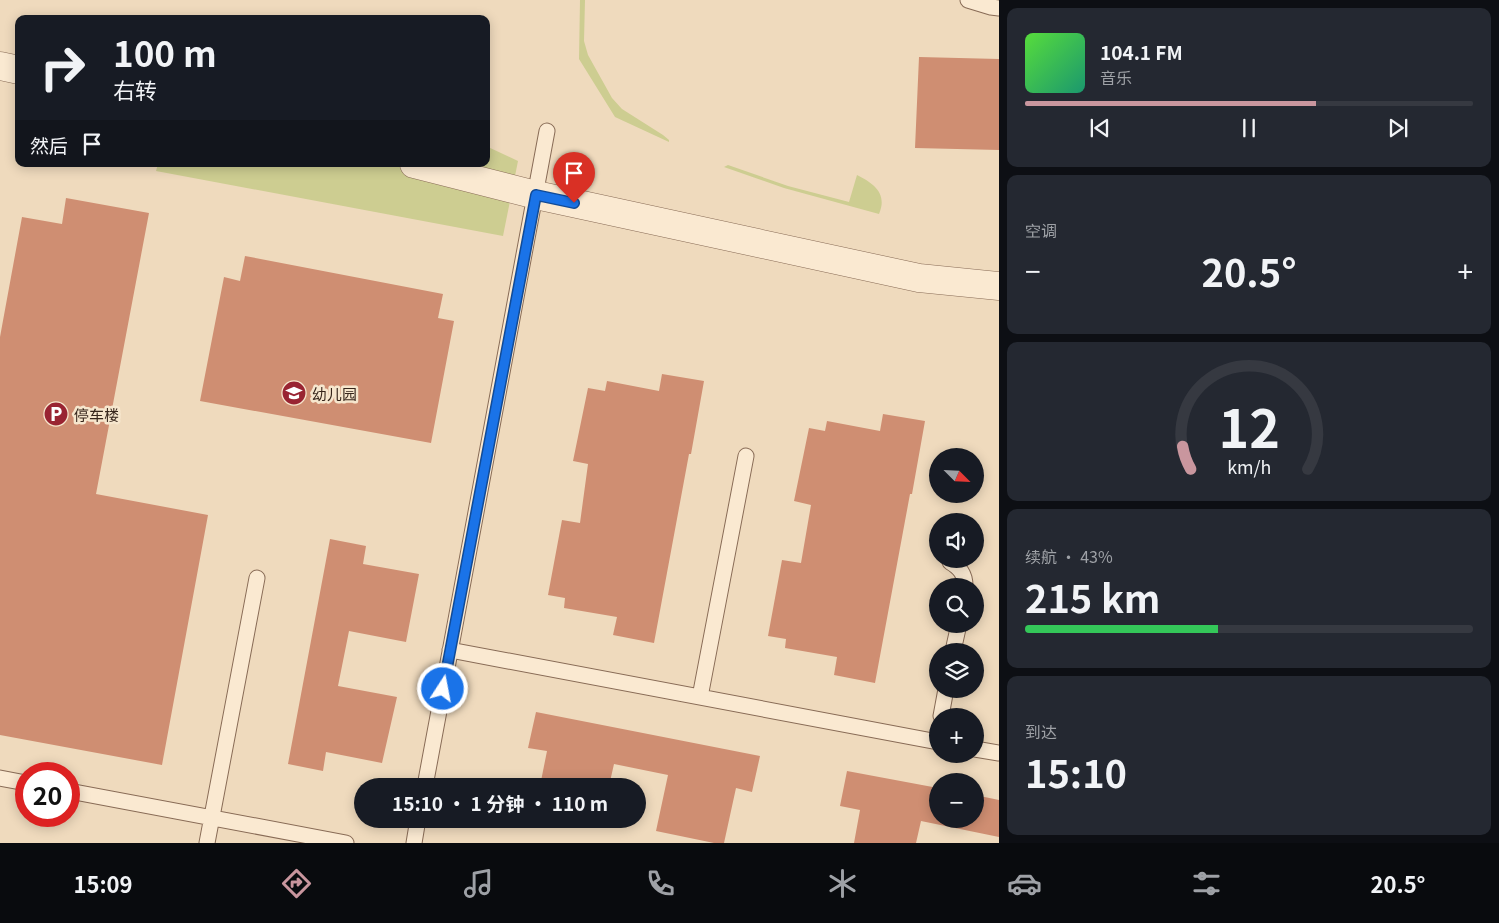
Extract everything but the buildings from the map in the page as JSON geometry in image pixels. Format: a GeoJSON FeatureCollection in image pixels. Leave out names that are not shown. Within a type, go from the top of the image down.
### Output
{"type":"FeatureCollection","features":[{"type":"Feature","properties":{"kind":"street"},"geometry":{"type":"LineString","coordinates":[[0,66],[15,69]]}},
{"type":"Feature","properties":{"kind":"street"},"geometry":{"type":"LineString","coordinates":[[426,167],[536,195],[919,278],[999,286]]}},
{"type":"Feature","properties":{"kind":"lane"},"geometry":{"type":"LineString","coordinates":[[968,0],[999,8]]}},
{"type":"Feature","properties":{"kind":"lane"},"geometry":{"type":"LineString","coordinates":[[426,778],[547,131]]}},
{"type":"Feature","properties":{"kind":"lane"},"geometry":{"type":"LineString","coordinates":[[700,697],[746,456]]}},
{"type":"Feature","properties":{"kind":"lane"},"geometry":{"type":"LineString","coordinates":[[207,843],[257,578]]}},
{"type":"Feature","properties":{"kind":"lane"},"geometry":{"type":"LineString","coordinates":[[450,650],[929,738]]}},
{"type":"Feature","properties":{"kind":"lane"},"geometry":{"type":"LineString","coordinates":[[984,750],[999,753]]}},
{"type":"Feature","properties":{"kind":"lane"},"geometry":{"type":"LineString","coordinates":[[0,778],[15,781]]}},
{"type":"Feature","properties":{"kind":"lane"},"geometry":{"type":"LineString","coordinates":[[80,793],[346,843]]}},
{"type":"Feature","properties":{"kind":"lane"},"geometry":{"type":"LineString","coordinates":[[414,843],[416,828]]}},
{"type":"Feature","properties":{"kind":"green space"},"geometry":{"type":"Polygon","coordinates":[[[580,0],[585,0],[584,41],[588,55],[612,98],[622,109],[663,135],[669,142],[615,117],[579,59],[580,0]]]}},
{"type":"Feature","properties":{"kind":"green space"},"geometry":{"type":"Polygon","coordinates":[[[490,148],[518,161],[503,236],[156,171],[157,167],[490,167],[490,148]]]}},
{"type":"Feature","properties":{"kind":"green space"},"geometry":{"type":"Polygon","coordinates":[[[728,165],[788,186],[849,202],[857,175],[873,185],[880,195],[882,200],[879,214],[784,188],[724,167],[728,165]]]}},
{"type":"Feature","properties":{"kind":"place","name":"幼儿园"},"geometry":{"type":"Point","coordinates":[294,393]}},
{"type":"Feature","properties":{"kind":"place","name":"停车楼"},"geometry":{"type":"Point","coordinates":[56,414]}},
{"type":"Feature","properties":{"kind":"route"},"geometry":{"type":"LineString","coordinates":[[443,689],[536,195],[574,203]]}}]}
